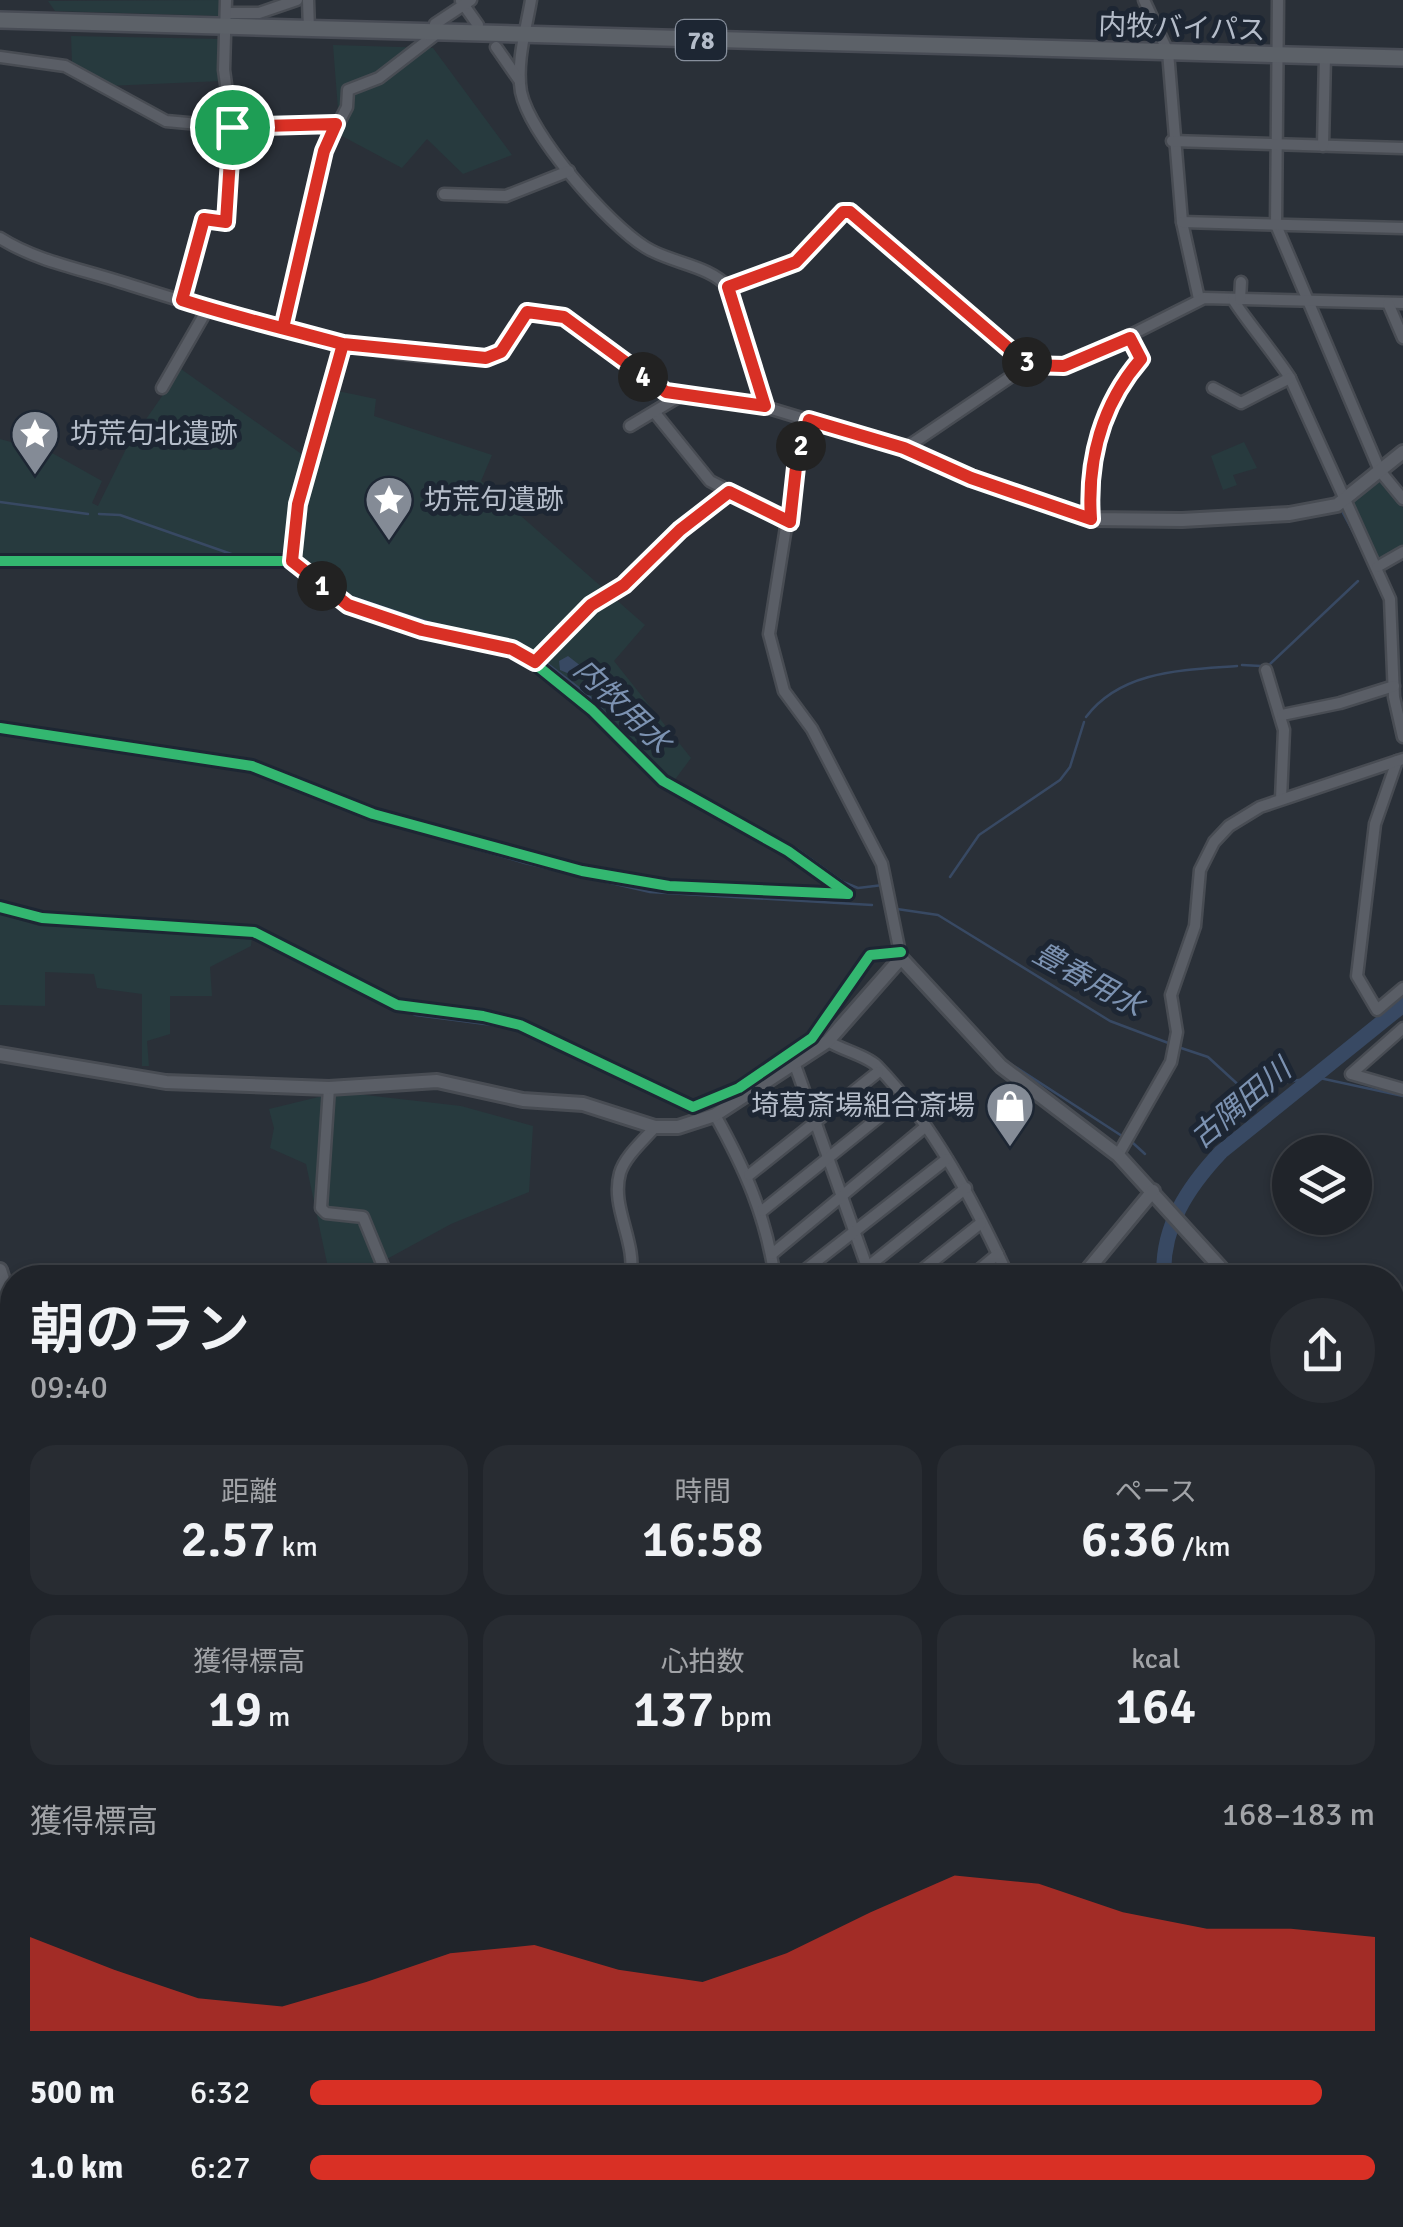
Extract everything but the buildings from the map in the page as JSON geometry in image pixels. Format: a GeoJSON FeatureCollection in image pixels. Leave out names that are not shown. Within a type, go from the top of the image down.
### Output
{"type":"FeatureCollection","features":[{"type":"Feature","properties":{"kind":"main road","name":"内牧バイパス"},"geometry":{"type":"LineString","coordinates":[[0,20],[227,20],[309,30],[436,29],[525,36],[1403,58]]}},
{"type":"Feature","properties":{"kind":"street"},"geometry":{"type":"LineString","coordinates":[[182,300],[204,219],[226,222],[232,127],[224,70],[226,0]]}},
{"type":"Feature","properties":{"kind":"street"},"geometry":{"type":"LineString","coordinates":[[227,20],[297,0]]}},
{"type":"Feature","properties":{"kind":"street"},"geometry":{"type":"LineString","coordinates":[[308,0],[309,30]]}},
{"type":"Feature","properties":{"kind":"street"},"geometry":{"type":"LineString","coordinates":[[520,80],[531,0]]}},
{"type":"Feature","properties":{"kind":"street"},"geometry":{"type":"LineString","coordinates":[[1144,0],[1168,52],[1172,141],[1182,222],[1200,300]]}},
{"type":"Feature","properties":{"kind":"street"},"geometry":{"type":"LineString","coordinates":[[1278,0],[1276,225],[1380,471],[1403,499]]}},
{"type":"Feature","properties":{"kind":"street"},"geometry":{"type":"LineString","coordinates":[[283,328],[324,151],[347,107],[348,90],[378,78],[465,2],[478,24]]}},
{"type":"Feature","properties":{"kind":"street"},"geometry":{"type":"LineString","coordinates":[[496,47],[520,80],[538,130],[569,170],[645,247],[728,287],[796,262],[843,212],[850,212],[1028,365]]}},
{"type":"Feature","properties":{"kind":"street"},"geometry":{"type":"LineString","coordinates":[[0,56],[65,66],[166,122],[232,127],[336,124]]}},
{"type":"Feature","properties":{"kind":"street"},"geometry":{"type":"LineString","coordinates":[[1323,146],[1326,56]]}},
{"type":"Feature","properties":{"kind":"street"},"geometry":{"type":"LineString","coordinates":[[1172,141],[1403,148]]}},
{"type":"Feature","properties":{"kind":"street"},"geometry":{"type":"LineString","coordinates":[[444,194],[506,196],[569,170]]}},
{"type":"Feature","properties":{"kind":"street"},"geometry":{"type":"LineString","coordinates":[[1182,222],[1403,228]]}},
{"type":"Feature","properties":{"kind":"street"},"geometry":{"type":"LineString","coordinates":[[0,238],[28,253],[343,344],[486,358],[501,352],[527,312],[564,317],[638,373],[680,396],[727,398],[765,406],[904,448],[971,478],[1091,519],[1182,520],[1289,514],[1343,503],[1403,452]]}},
{"type":"Feature","properties":{"kind":"street"},"geometry":{"type":"LineString","coordinates":[[1240,282],[1237,311],[1273,348],[1290,378],[1324,446],[1343,503],[1377,567],[1394,622],[1403,738]]}},
{"type":"Feature","properties":{"kind":"street"},"geometry":{"type":"LineString","coordinates":[[728,287],[765,406]]}},
{"type":"Feature","properties":{"kind":"street"},"geometry":{"type":"LineString","coordinates":[[904,448],[1028,365],[1064,366],[1130,338],[1200,300],[1403,303]]}},
{"type":"Feature","properties":{"kind":"street"},"geometry":{"type":"LineString","coordinates":[[1388,303],[1403,338]]}},
{"type":"Feature","properties":{"kind":"street"},"geometry":{"type":"LineString","coordinates":[[162,388],[208,308]]}},
{"type":"Feature","properties":{"kind":"street"},"geometry":{"type":"LineString","coordinates":[[1091,519],[1090,484],[1104,419],[1118,385],[1141,359],[1130,338]]}},
{"type":"Feature","properties":{"kind":"street"},"geometry":{"type":"LineString","coordinates":[[292,556],[298,504],[343,344]]}},
{"type":"Feature","properties":{"kind":"street"},"geometry":{"type":"LineString","coordinates":[[1213,388],[1241,403],[1290,378]]}},
{"type":"Feature","properties":{"kind":"street"},"geometry":{"type":"LineString","coordinates":[[630,426],[680,396]]}},
{"type":"Feature","properties":{"kind":"street"},"geometry":{"type":"LineString","coordinates":[[655,413],[710,481],[790,522]]}},
{"type":"Feature","properties":{"kind":"street"},"geometry":{"type":"LineString","coordinates":[[809,420],[797,458],[790,522],[771,606],[774,653],[784,691],[812,729],[882,864],[901,958],[1001,1066],[1118,1155],[1219,1265]]}},
{"type":"Feature","properties":{"kind":"street"},"geometry":{"type":"LineString","coordinates":[[538,659],[591,605],[624,585],[680,530],[729,492]]}},
{"type":"Feature","properties":{"kind":"street"},"geometry":{"type":"LineString","coordinates":[[1377,567],[1403,552]]}},
{"type":"Feature","properties":{"kind":"street"},"geometry":{"type":"LineString","coordinates":[[1266,670],[1282,715],[1281,799]]}},
{"type":"Feature","properties":{"kind":"street"},"geometry":{"type":"LineString","coordinates":[[1282,715],[1340,704],[1397,676]]}},
{"type":"Feature","properties":{"kind":"street"},"geometry":{"type":"LineString","coordinates":[[1118,1155],[1171,1062],[1177,1032],[1170,995],[1196,926],[1197,882],[1206,855],[1243,816],[1281,799],[1400,760]]}},
{"type":"Feature","properties":{"kind":"street"},"geometry":{"type":"LineString","coordinates":[[1400,760],[1375,824],[1357,976],[1377,1010],[1403,988]]}},
{"type":"Feature","properties":{"kind":"street"},"geometry":{"type":"LineString","coordinates":[[0,1054],[166,1082],[329,1088],[437,1081],[523,1100],[583,1104],[655,1127],[678,1127],[715,1114],[828,1041],[901,958]]}},
{"type":"Feature","properties":{"kind":"street"},"geometry":{"type":"LineString","coordinates":[[1403,1028],[1351,1074],[1403,1089]]}},
{"type":"Feature","properties":{"kind":"street"},"geometry":{"type":"LineString","coordinates":[[828,1041],[877,1066],[878,1072],[904,1097],[966,1188],[1003,1265]]}},
{"type":"Feature","properties":{"kind":"street"},"geometry":{"type":"LineString","coordinates":[[795,1065],[866,1265]]}},
{"type":"Feature","properties":{"kind":"street"},"geometry":{"type":"LineString","coordinates":[[749,1175],[878,1072]]}},
{"type":"Feature","properties":{"kind":"street"},"geometry":{"type":"LineString","coordinates":[[329,1088],[321,1208],[326,1213],[363,1217],[383,1265]]}},
{"type":"Feature","properties":{"kind":"street"},"geometry":{"type":"LineString","coordinates":[[762,1211],[904,1097]]}},
{"type":"Feature","properties":{"kind":"street"},"geometry":{"type":"LineString","coordinates":[[715,1114],[749,1175],[774,1265]]}},
{"type":"Feature","properties":{"kind":"street"},"geometry":{"type":"LineString","coordinates":[[632,1265],[619,1179],[623,1166],[655,1127]]}},
{"type":"Feature","properties":{"kind":"street"},"geometry":{"type":"LineString","coordinates":[[772,1254],[925,1127]]}},
{"type":"Feature","properties":{"kind":"street"},"geometry":{"type":"LineString","coordinates":[[811,1265],[947,1159]]}},
{"type":"Feature","properties":{"kind":"street"},"geometry":{"type":"LineString","coordinates":[[877,1265],[966,1188]]}},
{"type":"Feature","properties":{"kind":"street"},"geometry":{"type":"LineString","coordinates":[[1091,1265],[1154,1191]]}},
{"type":"Feature","properties":{"kind":"street"},"geometry":{"type":"LineString","coordinates":[[928,1265],[982,1222]]}},
{"type":"Feature","properties":{"kind":"street"},"geometry":{"type":"LineString","coordinates":[[984,1265],[998,1254]]}},
{"type":"Feature","properties":{"kind":"green space"},"geometry":{"type":"Polygon","coordinates":[[[222,0],[222,16],[55,11],[48,1],[222,0]]]}},
{"type":"Feature","properties":{"kind":"green space"},"geometry":{"type":"Polygon","coordinates":[[[71,36],[222,39],[221,81],[107,86],[72,62],[71,36]]]}},
{"type":"Feature","properties":{"kind":"green space"},"geometry":{"type":"Polygon","coordinates":[[[333,45],[433,48],[512,155],[463,174],[427,139],[402,168],[340,135],[333,45]]]}},
{"type":"Feature","properties":{"kind":"green space"},"geometry":{"type":"Polygon","coordinates":[[[181,369],[310,460],[333,390],[376,399],[374,416],[492,455],[481,481],[645,625],[614,661],[691,758],[671,785],[596,710],[524,651],[420,627],[332,593],[304,563],[289,557],[0,558],[0,439],[54,454],[102,481],[92,503],[98,506],[128,445],[181,369]]]}},
{"type":"Feature","properties":{"kind":"green space"},"geometry":{"type":"Polygon","coordinates":[[[1244,442],[1257,468],[1233,475],[1237,485],[1223,490],[1211,456],[1244,442]]]}},
{"type":"Feature","properties":{"kind":"green space"},"geometry":{"type":"Polygon","coordinates":[[[1379,478],[1403,508],[1403,545],[1378,559],[1350,504],[1379,478]]]}},
{"type":"Feature","properties":{"kind":"green space"},"geometry":{"type":"Polygon","coordinates":[[[0,914],[39,926],[252,936],[251,946],[210,967],[212,996],[170,996],[170,1034],[147,1041],[149,1066],[142,1066],[142,994],[97,988],[94,974],[45,972],[45,1006],[0,1005],[0,914]]]}},
{"type":"Feature","properties":{"kind":"green space"},"geometry":{"type":"Polygon","coordinates":[[[339,1092],[461,1106],[533,1126],[529,1192],[451,1224],[376,1265],[327,1265],[306,1164],[270,1148],[274,1128],[269,1109],[339,1092]]]}},
{"type":"Feature","properties":{"kind":"water"},"geometry":{"type":"Polygon","coordinates":[[[568,656],[586,670],[589,682],[560,670],[559,661],[568,656]]]}},
{"type":"Feature","properties":{"kind":"waterway","name":"内牧用水"},"geometry":{"type":"LineString","coordinates":[[0,502],[88,514]]}},
{"type":"Feature","properties":{"kind":"waterway"},"geometry":{"type":"LineString","coordinates":[[1343,513],[1360,545]]}},
{"type":"Feature","properties":{"kind":"waterway","name":"内牧用水"},"geometry":{"type":"LineString","coordinates":[[99,514],[120,515],[237,556],[290,554]]}},
{"type":"Feature","properties":{"kind":"waterway","name":"内牧用水"},"geometry":{"type":"LineString","coordinates":[[298,556],[340,593],[458,632],[520,643],[539,657]]}},
{"type":"Feature","properties":{"kind":"waterway","name":"内牧用水"},"geometry":{"type":"LineString","coordinates":[[1269,665],[1358,581]]}},
{"type":"Feature","properties":{"kind":"waterway","name":"内牧用水"},"geometry":{"type":"LineString","coordinates":[[545,662],[589,696],[669,780],[797,849],[843,882],[858,888],[883,885]]}},
{"type":"Feature","properties":{"kind":"waterway","name":"内牧用水"},"geometry":{"type":"LineString","coordinates":[[1242,665],[1261,666]]}},
{"type":"Feature","properties":{"kind":"waterway","name":"内牧用水"},"geometry":{"type":"LineString","coordinates":[[1086,717],[1100,701],[1135,681],[1175,672],[1237,666]]}},
{"type":"Feature","properties":{"kind":"waterway","name":"内牧用水"},"geometry":{"type":"LineString","coordinates":[[950,877],[979,835],[1060,780],[1070,767],[1084,722]]}},
{"type":"Feature","properties":{"kind":"waterway","name":"豊春用水"},"geometry":{"type":"LineString","coordinates":[[0,734],[244,768],[374,819],[525,863],[650,892],[872,905]]}},
{"type":"Feature","properties":{"kind":"waterway","name":"豊春用水"},"geometry":{"type":"LineString","coordinates":[[897,909],[938,915],[1110,1021],[1171,1044]]}},
{"type":"Feature","properties":{"kind":"waterway","name":"豊春用水"},"geometry":{"type":"LineString","coordinates":[[0,910],[37,921],[250,934],[361,993]]}},
{"type":"Feature","properties":{"kind":"waterway","name":"豊春用水"},"geometry":{"type":"LineString","coordinates":[[785,1062],[818,1037],[871,958],[892,957]]}},
{"type":"Feature","properties":{"kind":"waterway","name":"豊春用水"},"geometry":{"type":"LineString","coordinates":[[371,998],[416,1015],[515,1028],[664,1098]]}},
{"type":"Feature","properties":{"kind":"waterway","name":"古隅田川"},"geometry":{"type":"LineString","coordinates":[[1164,1265],[1167,1242],[1179,1209],[1209,1165],[1403,1005]]}},
{"type":"Feature","properties":{"kind":"waterway","name":"豊春用水"},"geometry":{"type":"LineString","coordinates":[[1178,1047],[1208,1057],[1244,1090],[1315,1077],[1403,1096]]}},
{"type":"Feature","properties":{"kind":"waterway","name":"豊春用水"},"geometry":{"type":"LineString","coordinates":[[1000,1057],[1122,1136]]}},
{"type":"Feature","properties":{"kind":"waterway","name":"豊春用水"},"geometry":{"type":"LineString","coordinates":[[669,1100],[699,1110],[732,1096]]}},
{"type":"Feature","properties":{"kind":"waterway","name":"豊春用水"},"geometry":{"type":"LineString","coordinates":[[1133,1143],[1145,1154]]}},
{"type":"Feature","properties":{"kind":"cycle path"},"geometry":{"type":"LineString","coordinates":[[0,561],[292,561],[348,605],[422,629],[519,651],[592,710],[663,781],[788,851],[848,894]]}},
{"type":"Feature","properties":{"kind":"cycle path"},"geometry":{"type":"LineString","coordinates":[[0,728],[252,766],[373,814],[582,871],[669,886],[848,894]]}},
{"type":"Feature","properties":{"kind":"cycle path"},"geometry":{"type":"LineString","coordinates":[[0,907],[42,918],[254,932],[397,1005],[520,1025],[693,1107],[739,1088],[812,1038],[870,955],[901,952]]}},
{"type":"Feature","properties":{"kind":"place","name":"坊荒句北遺跡"},"geometry":{"type":"Point","coordinates":[35,476]}},
{"type":"Feature","properties":{"kind":"place","name":"坊荒句遺跡"},"geometry":{"type":"Point","coordinates":[389,542]}},
{"type":"Feature","properties":{"kind":"place","name":"埼葛斎場組合斎場"},"geometry":{"type":"Point","coordinates":[1010,1148]}},
{"type":"Feature","properties":{"kind":"route"},"geometry":{"type":"LineString","coordinates":[[232,127],[226,222],[204,219],[182,300],[208,308],[283,328],[343,344],[331,398],[298,504],[292,561],[302,565],[319,584],[348,605],[422,630],[519,651],[535,662],[591,605],[624,585],[680,530],[729,492],[790,522],[797,458],[809,420],[904,448],[1050,508],[1091,519],[1090,484],[1104,419],[1118,385],[1141,359],[1130,338],[1064,366],[1028,365],[985,331],[902,253],[850,212],[843,212],[796,262],[768,276],[728,287],[765,406],[666,392],[564,317],[544,312],[527,312],[520,318],[501,352],[494,357],[467,359],[343,344],[283,328],[324,151],[336,124],[232,127]]}}]}
